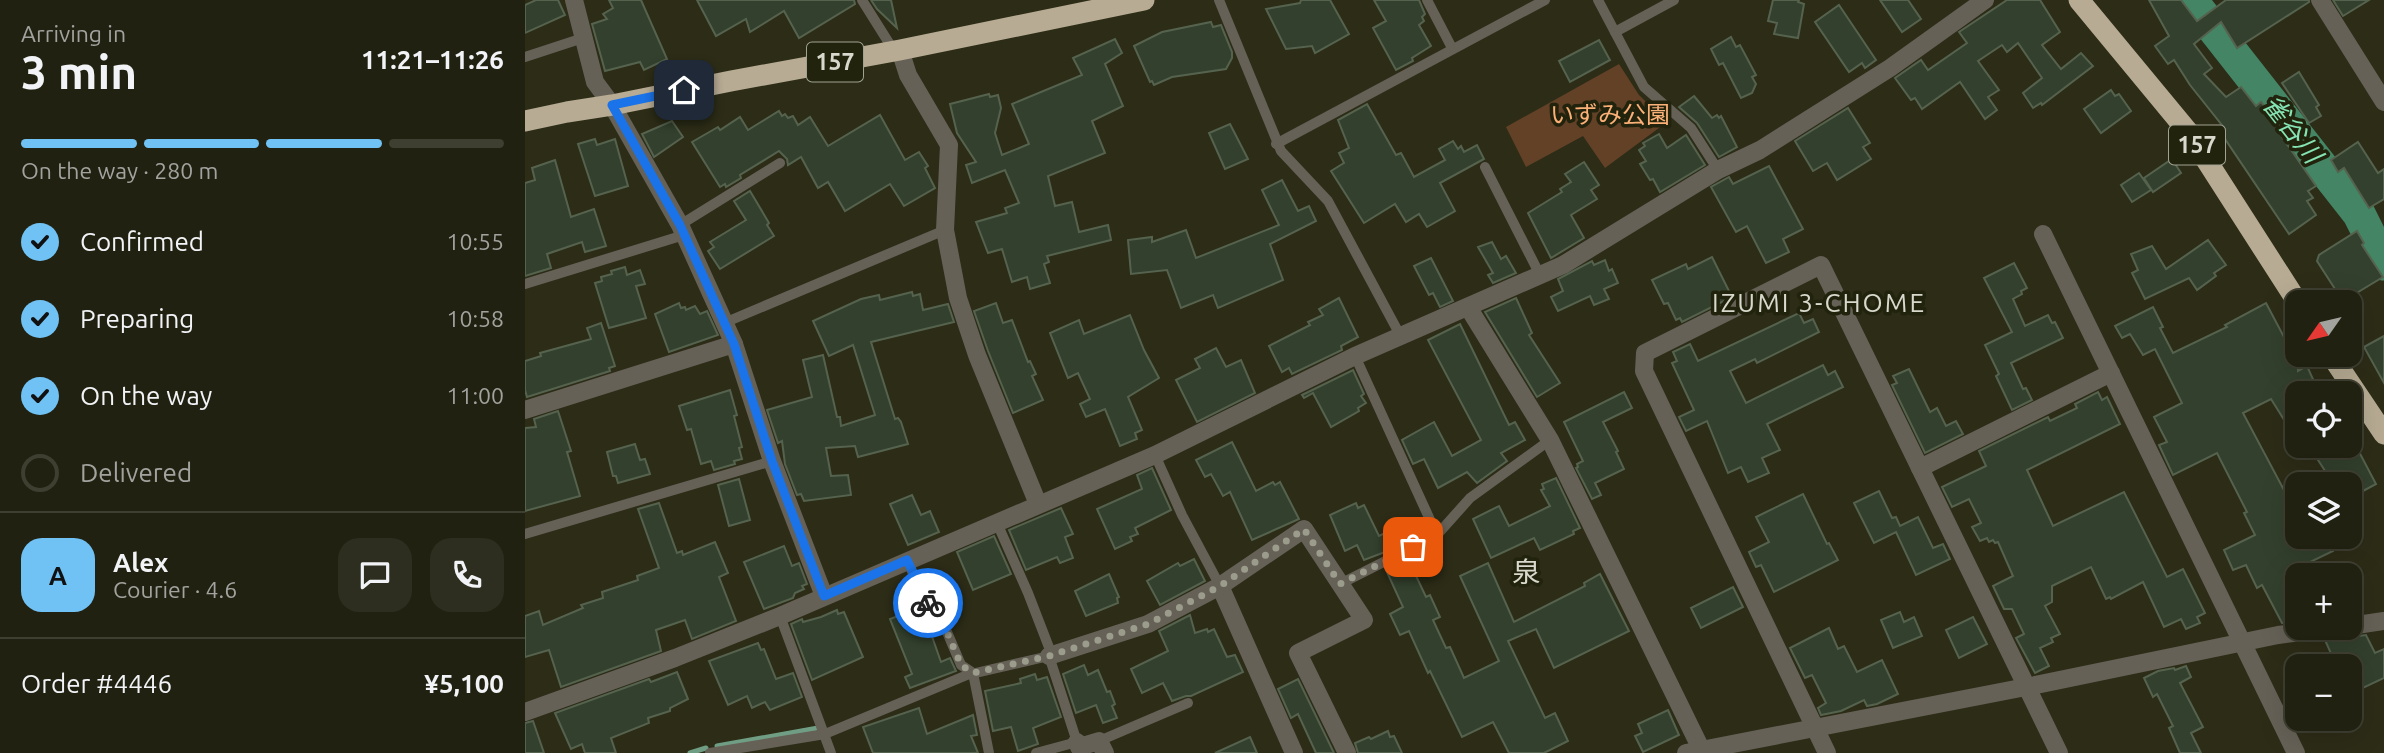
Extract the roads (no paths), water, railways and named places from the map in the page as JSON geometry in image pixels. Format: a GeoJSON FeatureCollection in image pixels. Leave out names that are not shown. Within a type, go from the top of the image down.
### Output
{"type":"FeatureCollection","features":[{"type":"Feature","properties":{"kind":"highway","name":"157"},"geometry":{"type":"LineString","coordinates":[[525,121],[897,51],[1106,4],[1144,0]]}},
{"type":"Feature","properties":{"kind":"highway","name":"157"},"geometry":{"type":"LineString","coordinates":[[2079,0],[2189,133],[2290,290]]}},
{"type":"Feature","properties":{"kind":"highway"},"geometry":{"type":"LineString","coordinates":[[2340,368],[2384,434]]}},
{"type":"Feature","properties":{"kind":"street"},"geometry":{"type":"LineString","coordinates":[[574,0],[596,82],[612,105],[682,230],[734,344],[772,461],[824,596]]}},
{"type":"Feature","properties":{"kind":"street"},"geometry":{"type":"LineString","coordinates":[[525,712],[675,658],[779,616],[1155,455],[1355,355],[1563,265],[1718,170],[1759,150],[1890,68],[1985,0]]}},
{"type":"Feature","properties":{"kind":"street"},"geometry":{"type":"LineString","coordinates":[[2320,0],[2384,102]]}},
{"type":"Feature","properties":{"kind":"street"},"geometry":{"type":"LineString","coordinates":[[897,51],[949,145],[945,230],[958,298],[977,355],[1038,504]]}},
{"type":"Feature","properties":{"kind":"street"},"geometry":{"type":"LineString","coordinates":[[2043,234],[2296,753]]}},
{"type":"Feature","properties":{"kind":"street"},"geometry":{"type":"LineString","coordinates":[[1827,753],[1644,371],[1645,354],[1821,265],[2059,753]]}},
{"type":"Feature","properties":{"kind":"street"},"geometry":{"type":"LineString","coordinates":[[1468,307],[1550,440],[1697,752],[1746,748],[1815,728],[2285,634]]}},
{"type":"Feature","properties":{"kind":"street"},"geometry":{"type":"LineString","coordinates":[[525,410],[734,344]]}},
{"type":"Feature","properties":{"kind":"street"},"geometry":{"type":"LineString","coordinates":[[1920,468],[2111,373]]}},
{"type":"Feature","properties":{"kind":"street"},"geometry":{"type":"LineString","coordinates":[[1049,656],[1148,624],[1220,586],[1304,529],[1364,620],[1298,653],[1347,753]]}},
{"type":"Feature","properties":{"kind":"street"},"geometry":{"type":"LineString","coordinates":[[1220,586],[1294,753]]}},
{"type":"Feature","properties":{"kind":"street"},"geometry":{"type":"LineString","coordinates":[[2362,624],[2384,621]]}},
{"type":"Feature","properties":{"kind":"street"},"geometry":{"type":"LineString","coordinates":[[1077,741],[1079,747],[1102,747]]}},
{"type":"Feature","properties":{"kind":"lane"},"geometry":{"type":"LineString","coordinates":[[862,0],[897,51]]}},
{"type":"Feature","properties":{"kind":"lane"},"geometry":{"type":"LineString","coordinates":[[1219,0],[1276,144],[1328,201],[1400,335]]}},
{"type":"Feature","properties":{"kind":"lane"},"geometry":{"type":"LineString","coordinates":[[1427,0],[1452,48]]}},
{"type":"Feature","properties":{"kind":"lane"},"geometry":{"type":"LineString","coordinates":[[1276,144],[1545,0]]}},
{"type":"Feature","properties":{"kind":"lane"},"geometry":{"type":"LineString","coordinates":[[1598,0],[1644,87],[1691,128],[1718,170]]}},
{"type":"Feature","properties":{"kind":"lane"},"geometry":{"type":"LineString","coordinates":[[1615,32],[1674,0]]}},
{"type":"Feature","properties":{"kind":"lane"},"geometry":{"type":"LineString","coordinates":[[525,57],[583,38]]}},
{"type":"Feature","properties":{"kind":"lane"},"geometry":{"type":"LineString","coordinates":[[525,284],[682,230],[780,163]]}},
{"type":"Feature","properties":{"kind":"lane"},"geometry":{"type":"LineString","coordinates":[[1485,167],[1540,275]]}},
{"type":"Feature","properties":{"kind":"lane"},"geometry":{"type":"LineString","coordinates":[[723,323],[945,230]]}},
{"type":"Feature","properties":{"kind":"lane"},"geometry":{"type":"LineString","coordinates":[[1355,355],[1437,535]]}},
{"type":"Feature","properties":{"kind":"lane"},"geometry":{"type":"LineString","coordinates":[[1340,584],[1437,535],[1470,498],[1550,440]]}},
{"type":"Feature","properties":{"kind":"lane"},"geometry":{"type":"LineString","coordinates":[[1155,455],[1182,515],[1220,586]]}},
{"type":"Feature","properties":{"kind":"lane"},"geometry":{"type":"LineString","coordinates":[[525,534],[772,461]]}},
{"type":"Feature","properties":{"kind":"lane"},"geometry":{"type":"LineString","coordinates":[[997,523],[1050,650],[1049,656],[1077,741],[1035,753]]}},
{"type":"Feature","properties":{"kind":"lane"},"geometry":{"type":"LineString","coordinates":[[907,560],[922,594],[947,632],[961,665],[973,673],[989,753]]}},
{"type":"Feature","properties":{"kind":"lane"},"geometry":{"type":"LineString","coordinates":[[779,616],[831,753]]}},
{"type":"Feature","properties":{"kind":"lane"},"geometry":{"type":"LineString","coordinates":[[710,753],[729,752],[825,734],[973,673],[1049,656]]}},
{"type":"Feature","properties":{"kind":"lane"},"geometry":{"type":"LineString","coordinates":[[1102,747],[1188,703]]}},
{"type":"Feature","properties":{"kind":"waterway","name":"雀谷川"},"geometry":{"type":"LineString","coordinates":[[2191,0],[2359,214],[2384,264]]}},
{"type":"Feature","properties":{"kind":"waterway"},"geometry":{"type":"LineString","coordinates":[[717,746],[818,728]]}},
{"type":"Feature","properties":{"kind":"waterway"},"geometry":{"type":"LineString","coordinates":[[690,753],[706,748]]}},
{"type":"Feature","properties":{"kind":"district","name":"IZUMI 3-CHOME"},"geometry":{"type":"Point","coordinates":[1819,303]}},
{"type":"Feature","properties":{"kind":"district","name":"泉"},"geometry":{"type":"Point","coordinates":[1526,572]}},
{"type":"Feature","properties":{"kind":"park label","name":"いずみ公園"},"geometry":{"type":"Point","coordinates":[1610,115]}}]}
